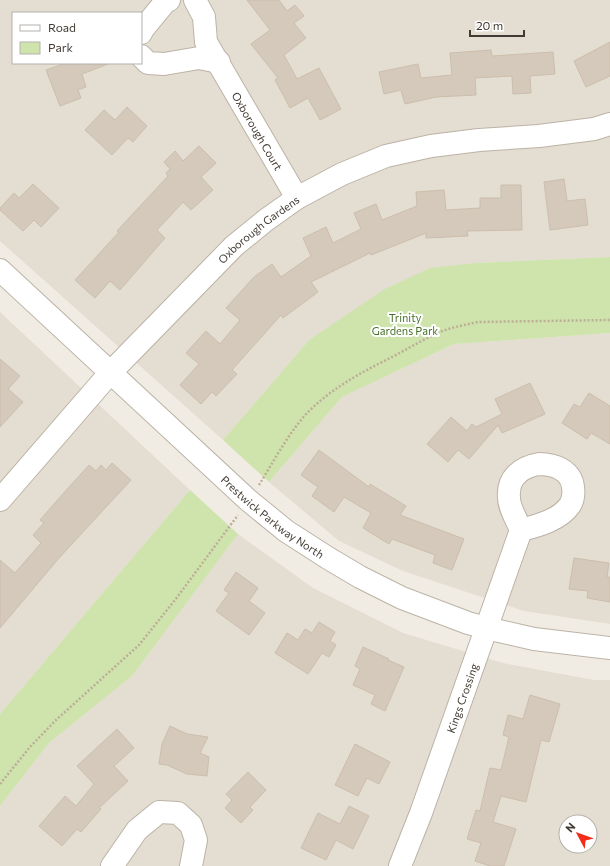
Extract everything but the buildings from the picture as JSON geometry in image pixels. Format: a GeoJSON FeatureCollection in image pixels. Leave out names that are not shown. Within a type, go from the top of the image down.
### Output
{"type":"FeatureCollection","features":[{"type":"Feature","properties":{"kind":"street"},"geometry":{"type":"LineString","coordinates":[[142,32],[166,1],[169,0]]}},
{"type":"Feature","properties":{"kind":"street","name":"Oxborough Court"},"geometry":{"type":"LineString","coordinates":[[195,0],[204,17],[206,42],[219,62],[296,198]]}},
{"type":"Feature","properties":{"kind":"street"},"geometry":{"type":"LineString","coordinates":[[142,57],[148,63],[164,64],[198,58],[219,62]]}},
{"type":"Feature","properties":{"kind":"street","name":"Oxborough Gardens"},"geometry":{"type":"LineString","coordinates":[[0,500],[110,373],[234,246],[296,198],[342,174],[386,156],[431,146],[479,140],[539,136],[594,128],[610,124]]}},
{"type":"Feature","properties":{"kind":"street","name":"Prestwick Parkway North"},"geometry":{"type":"LineString","coordinates":[[0,270],[248,500],[286,531],[328,558],[360,577],[402,598],[468,623],[534,639],[610,648]]}},
{"type":"Feature","properties":{"kind":"street","name":"Kings Crossing"},"geometry":{"type":"LineString","coordinates":[[400,866],[421,813],[521,530]]}},
{"type":"Feature","properties":{"kind":"street"},"geometry":{"type":"LineString","coordinates":[[112,866],[137,830],[159,812],[178,813],[191,825],[196,840],[191,866]]}},
{"type":"Feature","properties":{"kind":"path"},"geometry":{"type":"LineString","coordinates":[[257,487],[296,427],[309,411],[321,400],[357,374],[441,332],[478,322],[610,320]]}},
{"type":"Feature","properties":{"kind":"path"},"geometry":{"type":"LineString","coordinates":[[0,784],[30,747],[139,645],[176,600],[239,514]]}},
{"type":"Feature","properties":{"kind":"shaded area"},"geometry":{"type":"Polygon","coordinates":[[[0,0],[610,0],[610,257],[476,263],[347,315],[309,340],[223,440],[0,241],[0,0]]]}},
{"type":"Feature","properties":{"kind":"shaded area"},"geometry":{"type":"Polygon","coordinates":[[[0,312],[190,490],[0,714],[0,312]]]}},
{"type":"Feature","properties":{"kind":"shaded area"},"geometry":{"type":"Polygon","coordinates":[[[610,333],[610,624],[524,611],[403,571],[339,541],[269,482],[342,397],[454,344],[610,333]]]}},
{"type":"Feature","properties":{"kind":"shaded area"},"geometry":{"type":"Polygon","coordinates":[[[238,534],[313,588],[403,633],[503,663],[594,680],[610,680],[610,866],[0,866],[0,806],[49,743],[132,676],[238,534]]]}},
{"type":"Feature","properties":{"kind":"green space","name":"Trinity Gardens Park"},"geometry":{"type":"Polygon","coordinates":[[[610,257],[610,333],[454,344],[342,397],[269,482],[223,440],[309,340],[385,289],[430,268],[476,263],[610,257]]]}},
{"type":"Feature","properties":{"kind":"green space"},"geometry":{"type":"Polygon","coordinates":[[[190,490],[238,534],[132,676],[49,743],[0,806],[0,714],[190,490]]]}}]}
